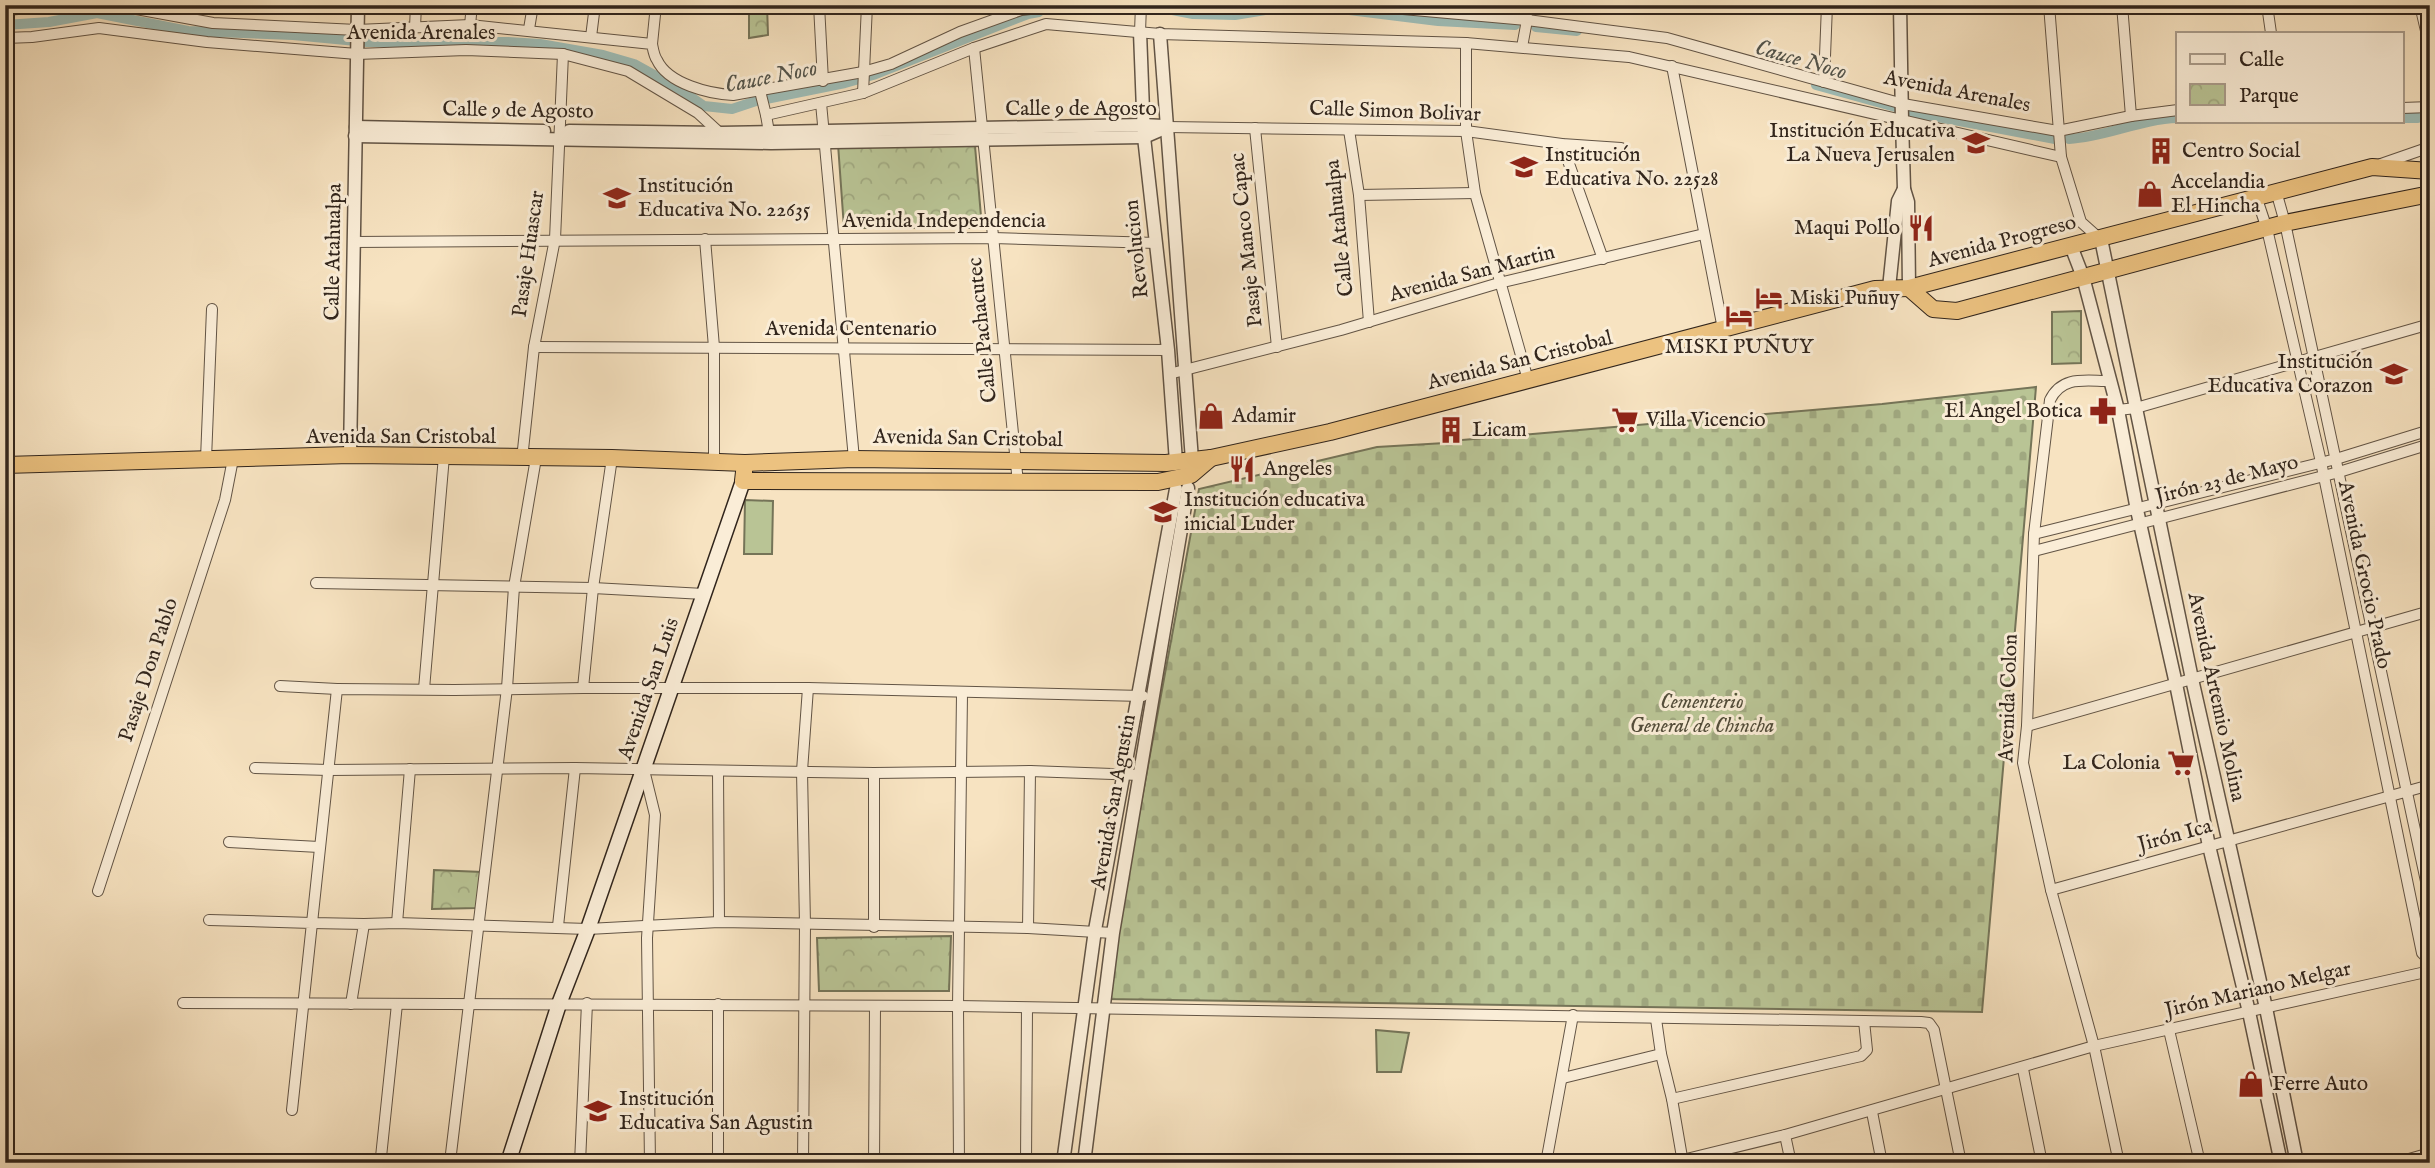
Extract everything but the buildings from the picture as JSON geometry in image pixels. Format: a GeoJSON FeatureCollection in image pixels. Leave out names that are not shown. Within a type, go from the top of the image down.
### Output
{"type":"FeatureCollection","features":[{"type":"Feature","properties":{"kind":"highway","name":"Avenida Progreso"},"geometry":{"type":"LineString","coordinates":[[1909,288],[2372,167],[2430,171]]}},
{"type":"Feature","properties":{"kind":"highway","name":"Avenida Progreso"},"geometry":{"type":"LineString","coordinates":[[1909,288],[1933,309],[1957,311],[2285,223],[2430,194]]}},
{"type":"Feature","properties":{"kind":"highway","name":"Avenida San Cristobal"},"geometry":{"type":"LineString","coordinates":[[5,465],[350,455],[612,458],[745,463],[853,459],[1016,461],[1183,475],[1211,458],[1330,432],[1875,289],[1909,288]]}},
{"type":"Feature","properties":{"kind":"highway"},"geometry":{"type":"LineString","coordinates":[[887,460],[888,481]]}},
{"type":"Feature","properties":{"kind":"highway","name":"Avenida San Luis"},"geometry":{"type":"LineString","coordinates":[[743,481],[745,463]]}},
{"type":"Feature","properties":{"kind":"highway"},"geometry":{"type":"LineString","coordinates":[[743,481],[1158,482],[1183,475]]}},
{"type":"Feature","properties":{"kind":"main road","name":"Avenida San Luis"},"geometry":{"type":"LineString","coordinates":[[508,1163],[563,1004],[590,938],[588,929],[743,481]]}},
{"type":"Feature","properties":{"kind":"main road","name":"Avenida San Luis"},"geometry":{"type":"LineString","coordinates":[[517,1163],[563,1004]]}},
{"type":"Feature","properties":{"kind":"street","name":"Avenida Arenales"},"geometry":{"type":"LineString","coordinates":[[5,10],[71,5],[120,6],[213,23],[357,32],[470,25],[529,29],[652,44]]}},
{"type":"Feature","properties":{"kind":"street","name":"Calle Atahualpa"},"geometry":{"type":"LineString","coordinates":[[350,455],[358,5]]}},
{"type":"Feature","properties":{"kind":"street"},"geometry":{"type":"LineString","coordinates":[[415,27],[416,5]]}},
{"type":"Feature","properties":{"kind":"street"},"geometry":{"type":"LineString","coordinates":[[470,25],[472,5]]}},
{"type":"Feature","properties":{"kind":"street"},"geometry":{"type":"LineString","coordinates":[[529,29],[533,5]]}},
{"type":"Feature","properties":{"kind":"street"},"geometry":{"type":"LineString","coordinates":[[591,37],[595,5]]}},
{"type":"Feature","properties":{"kind":"street"},"geometry":{"type":"LineString","coordinates":[[656,5],[652,44],[661,67],[686,84],[716,94],[733,95],[761,94],[823,80],[863,76],[1020,8],[1067,5]]}},
{"type":"Feature","properties":{"kind":"street"},"geometry":{"type":"LineString","coordinates":[[819,5],[823,80]]}},
{"type":"Feature","properties":{"kind":"street"},"geometry":{"type":"LineString","coordinates":[[863,93],[867,5]]}},
{"type":"Feature","properties":{"kind":"street"},"geometry":{"type":"LineString","coordinates":[[1206,6],[1219,8],[1247,5]]}},
{"type":"Feature","properties":{"kind":"street","name":"Avenida Arenales"},"geometry":{"type":"LineString","coordinates":[[1358,5],[1474,11],[1667,38],[1903,104],[2058,131],[2131,116],[2176,110]]}},
{"type":"Feature","properties":{"kind":"street"},"geometry":{"type":"LineString","coordinates":[[1522,47],[1527,20],[1526,5]]}},
{"type":"Feature","properties":{"kind":"street"},"geometry":{"type":"LineString","coordinates":[[1824,82],[1827,5]]}},
{"type":"Feature","properties":{"kind":"street"},"geometry":{"type":"LineString","coordinates":[[1900,5],[1909,288]]}},
{"type":"Feature","properties":{"kind":"street"},"geometry":{"type":"LineString","coordinates":[[2049,5],[2061,157],[2081,222],[2101,239]]}},
{"type":"Feature","properties":{"kind":"street"},"geometry":{"type":"LineString","coordinates":[[2122,5],[2131,116]]}},
{"type":"Feature","properties":{"kind":"street"},"geometry":{"type":"LineString","coordinates":[[2267,5],[2271,32]]}},
{"type":"Feature","properties":{"kind":"street"},"geometry":{"type":"LineString","coordinates":[[2420,5],[2426,17],[2430,48]]}},
{"type":"Feature","properties":{"kind":"street"},"geometry":{"type":"LineString","coordinates":[[1140,32],[1141,10]]}},
{"type":"Feature","properties":{"kind":"street","name":"Avenida Arenales"},"geometry":{"type":"LineString","coordinates":[[765,112],[863,93],[974,48],[1046,24],[1160,34],[1466,43],[1629,57],[2061,157]]}},
{"type":"Feature","properties":{"kind":"street","name":"Avenida Arenales"},"geometry":{"type":"LineString","coordinates":[[5,38],[99,28],[207,42],[357,52],[466,50],[563,54],[628,72],[698,113],[730,142]]}},
{"type":"Feature","properties":{"kind":"street","name":"Revolucion"},"geometry":{"type":"LineString","coordinates":[[1140,32],[1143,131],[1169,374],[1183,475]]}},
{"type":"Feature","properties":{"kind":"street","name":"Revolucion"},"geometry":{"type":"LineString","coordinates":[[1160,34],[1185,370],[1183,475]]}},
{"type":"Feature","properties":{"kind":"street"},"geometry":{"type":"LineString","coordinates":[[1466,43],[1466,131],[1475,193],[1528,380]]}},
{"type":"Feature","properties":{"kind":"street","name":"Calle Pachacutec"},"geometry":{"type":"LineString","coordinates":[[974,48],[1018,483]]}},
{"type":"Feature","properties":{"kind":"street","name":"Pasaje Huascar"},"geometry":{"type":"LineString","coordinates":[[450,1162],[507,688],[514,587],[529,458],[534,348],[555,239],[563,54]]}},
{"type":"Feature","properties":{"kind":"street"},"geometry":{"type":"LineString","coordinates":[[1672,65],[1723,329]]}},
{"type":"Feature","properties":{"kind":"street"},"geometry":{"type":"LineString","coordinates":[[761,94],[770,137]]}},
{"type":"Feature","properties":{"kind":"street"},"geometry":{"type":"LineString","coordinates":[[821,103],[853,459]]}},
{"type":"Feature","properties":{"kind":"street"},"geometry":{"type":"LineString","coordinates":[[2404,108],[2430,107]]}},
{"type":"Feature","properties":{"kind":"street","name":"Calle 9 de Agosto"},"geometry":{"type":"LineString","coordinates":[[561,135],[720,133],[770,137],[1143,131],[1167,127]]}},
{"type":"Feature","properties":{"kind":"street","name":"Calle Simon Bolivar"},"geometry":{"type":"LineString","coordinates":[[1167,127],[1466,131],[1562,144],[1620,148]]}},
{"type":"Feature","properties":{"kind":"street","name":"Pasaje Manco Capac"},"geometry":{"type":"LineString","coordinates":[[1255,128],[1277,348]]}},
{"type":"Feature","properties":{"kind":"street","name":"Calle Atahualpa"},"geometry":{"type":"LineString","coordinates":[[1349,130],[1359,195],[1369,322]]}},
{"type":"Feature","properties":{"kind":"street","name":"Calle 9 de Agosto"},"geometry":{"type":"LineString","coordinates":[[355,131],[730,142],[770,137]]}},
{"type":"Feature","properties":{"kind":"street"},"geometry":{"type":"LineString","coordinates":[[1562,144],[1603,260]]}},
{"type":"Feature","properties":{"kind":"street"},"geometry":{"type":"LineString","coordinates":[[2372,167],[2430,147]]}},
{"type":"Feature","properties":{"kind":"street"},"geometry":{"type":"LineString","coordinates":[[1889,288],[1898,201],[1905,188]]}},
{"type":"Feature","properties":{"kind":"street","name":"Avenida Grocio Prado"},"geometry":{"type":"LineString","coordinates":[[2276,191],[2430,900]]}},
{"type":"Feature","properties":{"kind":"street"},"geometry":{"type":"LineString","coordinates":[[1359,195],[1475,193]]}},
{"type":"Feature","properties":{"kind":"street","name":"Avenida Grocio Prado"},"geometry":{"type":"LineString","coordinates":[[2256,196],[2267,229],[2323,475],[2422,953],[2430,961]]}},
{"type":"Feature","properties":{"kind":"street"},"geometry":{"type":"LineString","coordinates":[[2071,246],[2081,222]]}},
{"type":"Feature","properties":{"kind":"street","name":"Avenida San Martin"},"geometry":{"type":"LineString","coordinates":[[1169,374],[1277,348],[1499,283],[1704,234]]}},
{"type":"Feature","properties":{"kind":"street","name":"Avenida Independencia"},"geometry":{"type":"LineString","coordinates":[[354,242],[993,238],[1156,243]]}},
{"type":"Feature","properties":{"kind":"street"},"geometry":{"type":"LineString","coordinates":[[705,239],[714,347],[714,462]]}},
{"type":"Feature","properties":{"kind":"street","name":"Avenida Artemio Molina"},"geometry":{"type":"LineString","coordinates":[[2101,239],[2192,679],[2266,1008],[2297,1163]]}},
{"type":"Feature","properties":{"kind":"street","name":"Avenida Artemio Molina"},"geometry":{"type":"LineString","coordinates":[[2071,246],[2083,277],[2118,410],[2209,846],[2249,1012],[2281,1163]]}},
{"type":"Feature","properties":{"kind":"street"},"geometry":{"type":"LineString","coordinates":[[206,459],[212,309]]}},
{"type":"Feature","properties":{"kind":"street"},"geometry":{"type":"LineString","coordinates":[[2118,410],[2136,408],[2430,324]]}},
{"type":"Feature","properties":{"kind":"street","name":"Avenida Centenario"},"geometry":{"type":"LineString","coordinates":[[534,348],[1168,349]]}},
{"type":"Feature","properties":{"kind":"street","name":"Avenida Colon"},"geometry":{"type":"LineString","coordinates":[[2109,381],[2070,381],[2058,387],[2050,400],[2034,534],[2027,726],[2023,763],[2052,890],[2094,1046],[2119,1163]]}},
{"type":"Feature","properties":{"kind":"street","name":"Jirón 23 de Mayo"},"geometry":{"type":"LineString","coordinates":[[2034,551],[2138,516],[2430,430]]}},
{"type":"Feature","properties":{"kind":"street","name":"Jirón 23 de Mayo"},"geometry":{"type":"LineString","coordinates":[[2157,511],[2339,472],[2430,444]]}},
{"type":"Feature","properties":{"kind":"street"},"geometry":{"type":"LineString","coordinates":[[424,689],[444,456]]}},
{"type":"Feature","properties":{"kind":"street"},"geometry":{"type":"LineString","coordinates":[[583,688],[593,588],[612,458]]}},
{"type":"Feature","properties":{"kind":"street","name":"Pasaje Don Pablo"},"geometry":{"type":"LineString","coordinates":[[97,891],[225,500],[233,459]]}},
{"type":"Feature","properties":{"kind":"street","name":"Avenida San Agustin"},"geometry":{"type":"LineString","coordinates":[[1062,1163],[1095,930],[1183,475]]}},
{"type":"Feature","properties":{"kind":"street","name":"Avenida San Agustin"},"geometry":{"type":"LineString","coordinates":[[1084,1162],[1112,933],[1154,696],[1183,475]]}},
{"type":"Feature","properties":{"kind":"street","name":"Jirón 23 de Mayo"},"geometry":{"type":"LineString","coordinates":[[2034,534],[2138,516]]}},
{"type":"Feature","properties":{"kind":"street"},"geometry":{"type":"LineString","coordinates":[[316,583],[593,588],[704,594]]}},
{"type":"Feature","properties":{"kind":"street"},"geometry":{"type":"LineString","coordinates":[[2027,726],[2430,611]]}},
{"type":"Feature","properties":{"kind":"street"},"geometry":{"type":"LineString","coordinates":[[279,685],[424,689],[808,688],[962,694],[1154,696]]}},
{"type":"Feature","properties":{"kind":"street"},"geometry":{"type":"LineString","coordinates":[[292,1110],[337,688]]}},
{"type":"Feature","properties":{"kind":"street"},"geometry":{"type":"LineString","coordinates":[[803,1162],[805,925],[802,771],[808,688]]}},
{"type":"Feature","properties":{"kind":"street"},"geometry":{"type":"LineString","coordinates":[[959,1163],[962,694]]}},
{"type":"Feature","properties":{"kind":"street"},"geometry":{"type":"LineString","coordinates":[[255,768],[575,768],[874,773],[1030,771],[1140,775]]}},
{"type":"Feature","properties":{"kind":"street"},"geometry":{"type":"LineString","coordinates":[[558,926],[575,768]]}},
{"type":"Feature","properties":{"kind":"street"},"geometry":{"type":"LineString","coordinates":[[397,923],[410,769]]}},
{"type":"Feature","properties":{"kind":"street"},"geometry":{"type":"LineString","coordinates":[[643,769],[655,815],[649,925],[650,1162]]}},
{"type":"Feature","properties":{"kind":"street"},"geometry":{"type":"LineString","coordinates":[[719,771],[719,922]]}},
{"type":"Feature","properties":{"kind":"street"},"geometry":{"type":"LineString","coordinates":[[1028,928],[1030,771]]}},
{"type":"Feature","properties":{"kind":"street"},"geometry":{"type":"LineString","coordinates":[[874,773],[874,927]]}},
{"type":"Feature","properties":{"kind":"street","name":"Jirón Ica"},"geometry":{"type":"LineString","coordinates":[[2052,890],[2430,785]]}},
{"type":"Feature","properties":{"kind":"street"},"geometry":{"type":"LineString","coordinates":[[229,842],[319,847]]}},
{"type":"Feature","properties":{"kind":"street"},"geometry":{"type":"LineString","coordinates":[[209,920],[558,926],[588,929],[719,922],[1028,928],[1112,933]]}},
{"type":"Feature","properties":{"kind":"street"},"geometry":{"type":"LineString","coordinates":[[351,1004],[364,924]]}},
{"type":"Feature","properties":{"kind":"street","name":"Jirón Mariano Melgar"},"geometry":{"type":"LineString","coordinates":[[1670,1163],[1872,1112],[2094,1046],[2430,971]]}},
{"type":"Feature","properties":{"kind":"street"},"geometry":{"type":"LineString","coordinates":[[183,1003],[1084,1007],[1929,1023],[1934,1030],[1961,1163]]}},
{"type":"Feature","properties":{"kind":"street"},"geometry":{"type":"LineString","coordinates":[[580,1162],[587,1003]]}},
{"type":"Feature","properties":{"kind":"street"},"geometry":{"type":"LineString","coordinates":[[383,1163],[381,1157],[397,1004]]}},
{"type":"Feature","properties":{"kind":"street"},"geometry":{"type":"LineString","coordinates":[[718,1004],[718,1162]]}},
{"type":"Feature","properties":{"kind":"street"},"geometry":{"type":"LineString","coordinates":[[874,1163],[875,1006]]}},
{"type":"Feature","properties":{"kind":"street"},"geometry":{"type":"LineString","coordinates":[[1026,1163],[1027,1008]]}},
{"type":"Feature","properties":{"kind":"street"},"geometry":{"type":"LineString","coordinates":[[1546,1163],[1573,1015]]}},
{"type":"Feature","properties":{"kind":"street"},"geometry":{"type":"LineString","coordinates":[[1656,1018],[1683,1161]]}},
{"type":"Feature","properties":{"kind":"street"},"geometry":{"type":"LineString","coordinates":[[1672,1099],[1861,1056],[1867,1050],[1864,1021]]}},
{"type":"Feature","properties":{"kind":"street"},"geometry":{"type":"LineString","coordinates":[[2169,1030],[2200,1163]]}},
{"type":"Feature","properties":{"kind":"street"},"geometry":{"type":"LineString","coordinates":[[1563,1079],[1661,1054]]}},
{"type":"Feature","properties":{"kind":"street"},"geometry":{"type":"LineString","coordinates":[[2023,1069],[2042,1163]]}},
{"type":"Feature","properties":{"kind":"street"},"geometry":{"type":"LineString","coordinates":[[1872,1112],[1882,1163]]}},
{"type":"Feature","properties":{"kind":"street"},"geometry":{"type":"LineString","coordinates":[[1785,1135],[1791,1163]]}},
{"type":"Feature","properties":{"kind":"street"},"geometry":{"type":"LineString","coordinates":[[2395,1163],[2430,1153]]}},
{"type":"Feature","properties":{"kind":"street"},"geometry":{"type":"LineString","coordinates":[[1062,1163],[1084,1162]]}},
{"type":"Feature","properties":{"kind":"street"},"geometry":{"type":"LineString","coordinates":[[426,1163],[462,1163]]}},
{"type":"Feature","properties":{"kind":"street"},"geometry":{"type":"LineString","coordinates":[[538,1163],[881,1163]]}},
{"type":"Feature","properties":{"kind":"green space"},"geometry":{"type":"Polygon","coordinates":[[[749,5],[767,5],[768,35],[749,38],[749,5]]]}},
{"type":"Feature","properties":{"kind":"green space"},"geometry":{"type":"Polygon","coordinates":[[[838,144],[975,146],[982,228],[844,228],[838,144]]]}},
{"type":"Feature","properties":{"kind":"green space"},"geometry":{"type":"Polygon","coordinates":[[[2081,311],[2081,363],[2052,364],[2052,312],[2081,311]]]}},
{"type":"Feature","properties":{"kind":"green space","name":"Cementerio General de Chincha"},"geometry":{"type":"Polygon","coordinates":[[[2036,387],[1982,1012],[1105,999],[1199,489],[1377,447],[1882,404],[2036,387]]]}},
{"type":"Feature","properties":{"kind":"green space"},"geometry":{"type":"Polygon","coordinates":[[[745,500],[773,501],[772,554],[744,554],[745,500]]]}},
{"type":"Feature","properties":{"kind":"green space"},"geometry":{"type":"Polygon","coordinates":[[[434,870],[482,872],[477,908],[432,909],[434,870]]]}},
{"type":"Feature","properties":{"kind":"green space"},"geometry":{"type":"Polygon","coordinates":[[[951,936],[949,991],[819,991],[817,938],[951,936]]]}},
{"type":"Feature","properties":{"kind":"green space"},"geometry":{"type":"Polygon","coordinates":[[[1376,1030],[1409,1033],[1401,1072],[1377,1072],[1376,1030]]]}},
{"type":"Feature","properties":{"kind":"waterway","name":"Cauce Noco"},"geometry":{"type":"LineString","coordinates":[[1061,9],[1152,6],[1193,14],[1235,15],[1295,5]]}},
{"type":"Feature","properties":{"kind":"waterway","name":"Cauce Noco"},"geometry":{"type":"LineString","coordinates":[[1309,5],[1438,21],[1515,25]]}},
{"type":"Feature","properties":{"kind":"waterway","name":"Cauce Noco"},"geometry":{"type":"LineString","coordinates":[[5,25],[49,22],[97,13],[188,31],[293,35],[367,42],[540,44],[603,55],[634,64],[704,106],[732,109],[756,101],[873,75],[1039,12]]}},
{"type":"Feature","properties":{"kind":"waterway","name":"Cauce Noco"},"geometry":{"type":"LineString","coordinates":[[1536,27],[1577,31]]}},
{"type":"Feature","properties":{"kind":"waterway","name":"Cauce Noco"},"geometry":{"type":"LineString","coordinates":[[1816,85],[1917,113],[2055,139]]}},
{"type":"Feature","properties":{"kind":"waterway","name":"Cauce Noco"},"geometry":{"type":"LineString","coordinates":[[2069,139],[2097,135],[2150,121],[2176,118]]}},
{"type":"Feature","properties":{"kind":"waterway","name":"Cauce Noco"},"geometry":{"type":"LineString","coordinates":[[2404,118],[2418,118]]}},
{"type":"Feature","properties":{"kind":"place","name":"Institución Educativa La Nueva Jerusalen"},"geometry":{"type":"Point","coordinates":[1976,143]}},
{"type":"Feature","properties":{"kind":"place","name":"Centro Social"},"geometry":{"type":"Point","coordinates":[2161,151]}},
{"type":"Feature","properties":{"kind":"place","name":"Institución Educativa No. 22528"},"geometry":{"type":"Point","coordinates":[1524,167]}},
{"type":"Feature","properties":{"kind":"place","name":"Accelandia El Hincha"},"geometry":{"type":"Point","coordinates":[2150,194]}},
{"type":"Feature","properties":{"kind":"place","name":"Institución Educativa No. 22635"},"geometry":{"type":"Point","coordinates":[617,198]}},
{"type":"Feature","properties":{"kind":"place","name":"Maqui Pollo"},"geometry":{"type":"Point","coordinates":[1921,228]}},
{"type":"Feature","properties":{"kind":"place","name":"Miski Puñuy"},"geometry":{"type":"Point","coordinates":[1769,298]}},
{"type":"Feature","properties":{"kind":"place","name":"MISKI PUÑUY"},"geometry":{"type":"Point","coordinates":[1739,316]}},
{"type":"Feature","properties":{"kind":"place","name":"Institución Educativa Corazon"},"geometry":{"type":"Point","coordinates":[2394,374]}},
{"type":"Feature","properties":{"kind":"place","name":"El Angel Botica"},"geometry":{"type":"Point","coordinates":[2103,411]}},
{"type":"Feature","properties":{"kind":"place","name":"Adamir"},"geometry":{"type":"Point","coordinates":[1211,416]}},
{"type":"Feature","properties":{"kind":"place","name":"Villa Vicencio"},"geometry":{"type":"Point","coordinates":[1625,420]}},
{"type":"Feature","properties":{"kind":"place","name":"Licam"},"geometry":{"type":"Point","coordinates":[1451,430]}},
{"type":"Feature","properties":{"kind":"place","name":"Angeles"},"geometry":{"type":"Point","coordinates":[1242,469]}},
{"type":"Feature","properties":{"kind":"place","name":"Institución educativa inicial Luder"},"geometry":{"type":"Point","coordinates":[1163,512]}},
{"type":"Feature","properties":{"kind":"place","name":"La Colonia"},"geometry":{"type":"Point","coordinates":[2181,763]}},
{"type":"Feature","properties":{"kind":"place","name":"Ferre Auto"},"geometry":{"type":"Point","coordinates":[2251,1084]}},
{"type":"Feature","properties":{"kind":"place","name":"Institución Educativa San Agustin"},"geometry":{"type":"Point","coordinates":[598,1111]}}]}
